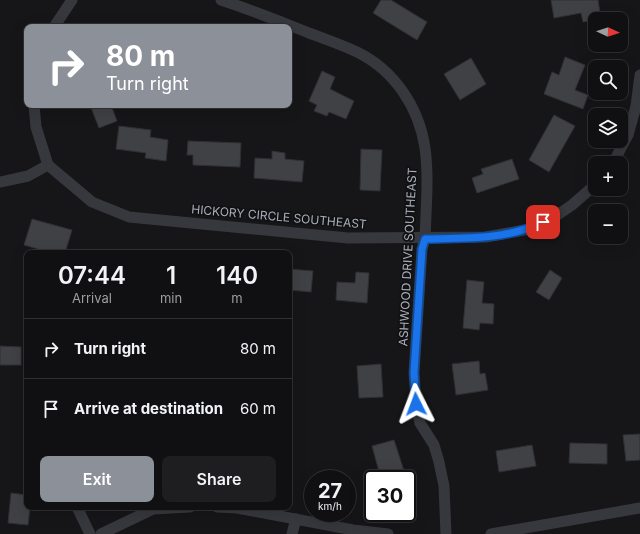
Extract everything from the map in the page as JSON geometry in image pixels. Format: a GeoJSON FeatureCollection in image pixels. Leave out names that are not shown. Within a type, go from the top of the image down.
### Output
{"type":"FeatureCollection","features":[{"type":"Feature","properties":{"kind":"street"},"geometry":{"type":"LineString","coordinates":[[56,24],[72,0]]}},
{"type":"Feature","properties":{"kind":"street","name":"ASHWOOD DRIVE SOUTHEAST"},"geometry":{"type":"LineString","coordinates":[[221,0],[256,5],[357,52],[380,67],[390,76],[403,91],[412,108],[420,127],[425,146],[427,169],[425,239],[422,249],[414,373],[416,404],[420,423],[434,444],[440,462],[444,486],[446,534]]}},
{"type":"Feature","properties":{"kind":"street"},"geometry":{"type":"LineString","coordinates":[[617,156],[628,135],[636,106],[640,75]]}},
{"type":"Feature","properties":{"kind":"street"},"geometry":{"type":"LineString","coordinates":[[0,182],[28,176],[48,165],[36,127],[34,108]]}},
{"type":"Feature","properties":{"kind":"street","name":"HICKORY CIRCLE SOUTHEAST"},"geometry":{"type":"LineString","coordinates":[[48,165],[92,202],[129,217],[348,238],[425,239],[486,237],[530,229],[556,216],[588,191]]}},
{"type":"Feature","properties":{"kind":"street"},"geometry":{"type":"LineString","coordinates":[[491,534],[533,530],[640,508]]}},
{"type":"Feature","properties":{"kind":"street"},"geometry":{"type":"LineString","coordinates":[[78,510],[90,534]]}},
{"type":"Feature","properties":{"kind":"street"},"geometry":{"type":"LineString","coordinates":[[101,534],[152,510]]}},
{"type":"Feature","properties":{"kind":"street"},"geometry":{"type":"LineString","coordinates":[[248,510],[353,530],[388,534]]}},
{"type":"Feature","properties":{"kind":"street"},"geometry":{"type":"LineString","coordinates":[[292,534],[296,519]]}},
{"type":"Feature","properties":{"kind":"building"},"geometry":{"type":"Polygon","coordinates":[[[381,0],[391,0],[427,22],[417,40],[373,13],[381,0]]]}},
{"type":"Feature","properties":{"kind":"building"},"geometry":{"type":"Polygon","coordinates":[[[551,0],[598,0],[600,12],[588,12],[588,21],[583,22],[581,13],[554,18],[551,0]]]}},
{"type":"Feature","properties":{"kind":"building"},"geometry":{"type":"Polygon","coordinates":[[[565,57],[585,65],[575,90],[588,95],[583,109],[544,94],[552,72],[559,75],[565,57]]]}},
{"type":"Feature","properties":{"kind":"building"},"geometry":{"type":"Polygon","coordinates":[[[471,58],[486,84],[460,100],[444,74],[471,58]]]}},
{"type":"Feature","properties":{"kind":"building"},"geometry":{"type":"Polygon","coordinates":[[[322,71],[335,77],[330,89],[354,101],[346,119],[329,112],[327,116],[314,111],[317,105],[309,101],[322,71]]]}},
{"type":"Feature","properties":{"kind":"building"},"geometry":{"type":"Polygon","coordinates":[[[91,108],[112,108],[117,121],[99,128],[91,108]]]}},
{"type":"Feature","properties":{"kind":"building"},"geometry":{"type":"Polygon","coordinates":[[[554,115],[575,126],[549,172],[529,160],[554,115]]]}},
{"type":"Feature","properties":{"kind":"building"},"geometry":{"type":"Polygon","coordinates":[[[119,126],[151,130],[150,137],[168,140],[166,161],[145,158],[146,153],[116,149],[119,126]]]}},
{"type":"Feature","properties":{"kind":"building"},"geometry":{"type":"Polygon","coordinates":[[[188,141],[241,143],[240,167],[193,165],[193,155],[187,155],[188,141]]]}},
{"type":"Feature","properties":{"kind":"building"},"geometry":{"type":"Polygon","coordinates":[[[361,149],[382,150],[380,191],[360,190],[361,149]]]}},
{"type":"Feature","properties":{"kind":"building"},"geometry":{"type":"Polygon","coordinates":[[[272,151],[285,153],[285,159],[304,161],[302,182],[254,178],[255,158],[272,159],[272,151]]]}},
{"type":"Feature","properties":{"kind":"building"},"geometry":{"type":"Polygon","coordinates":[[[512,159],[519,179],[477,193],[472,178],[483,174],[481,169],[512,159]]]}},
{"type":"Feature","properties":{"kind":"building"},"geometry":{"type":"Polygon","coordinates":[[[32,219],[72,230],[66,250],[38,250],[24,245],[32,219]]]}},
{"type":"Feature","properties":{"kind":"building"},"geometry":{"type":"Polygon","coordinates":[[[292,269],[313,271],[311,292],[292,290],[292,269]]]}},
{"type":"Feature","properties":{"kind":"building"},"geometry":{"type":"Polygon","coordinates":[[[550,270],[562,278],[549,300],[536,292],[550,270]]]}},
{"type":"Feature","properties":{"kind":"building"},"geometry":{"type":"Polygon","coordinates":[[[356,272],[369,273],[367,303],[336,300],[337,282],[355,283],[356,272]]]}},
{"type":"Feature","properties":{"kind":"building"},"geometry":{"type":"Polygon","coordinates":[[[467,280],[484,282],[482,303],[494,304],[493,324],[480,323],[479,330],[463,328],[467,280]]]}},
{"type":"Feature","properties":{"kind":"building"},"geometry":{"type":"Polygon","coordinates":[[[0,346],[21,347],[21,365],[0,365],[0,346]]]}},
{"type":"Feature","properties":{"kind":"building"},"geometry":{"type":"Polygon","coordinates":[[[479,361],[480,374],[485,373],[488,390],[456,395],[452,364],[479,361]]]}},
{"type":"Feature","properties":{"kind":"building"},"geometry":{"type":"Polygon","coordinates":[[[381,364],[383,397],[359,398],[357,366],[381,364]]]}},
{"type":"Feature","properties":{"kind":"building"},"geometry":{"type":"Polygon","coordinates":[[[640,434],[640,460],[626,461],[623,435],[640,434]]]}},
{"type":"Feature","properties":{"kind":"building"},"geometry":{"type":"Polygon","coordinates":[[[394,440],[404,470],[379,470],[372,446],[394,440]]]}},
{"type":"Feature","properties":{"kind":"building"},"geometry":{"type":"Polygon","coordinates":[[[570,443],[607,444],[607,464],[569,463],[570,443]]]}},
{"type":"Feature","properties":{"kind":"building"},"geometry":{"type":"Polygon","coordinates":[[[532,445],[536,466],[499,472],[496,451],[532,445]]]}},
{"type":"Feature","properties":{"kind":"building"},"geometry":{"type":"Polygon","coordinates":[[[11,493],[24,495],[24,510],[30,510],[28,525],[8,523],[11,493]]]}},
{"type":"Feature","properties":{"kind":"route"},"geometry":{"type":"LineString","coordinates":[[416,404],[414,373],[422,249],[425,239],[486,237],[530,229],[543,222]]}}]}
